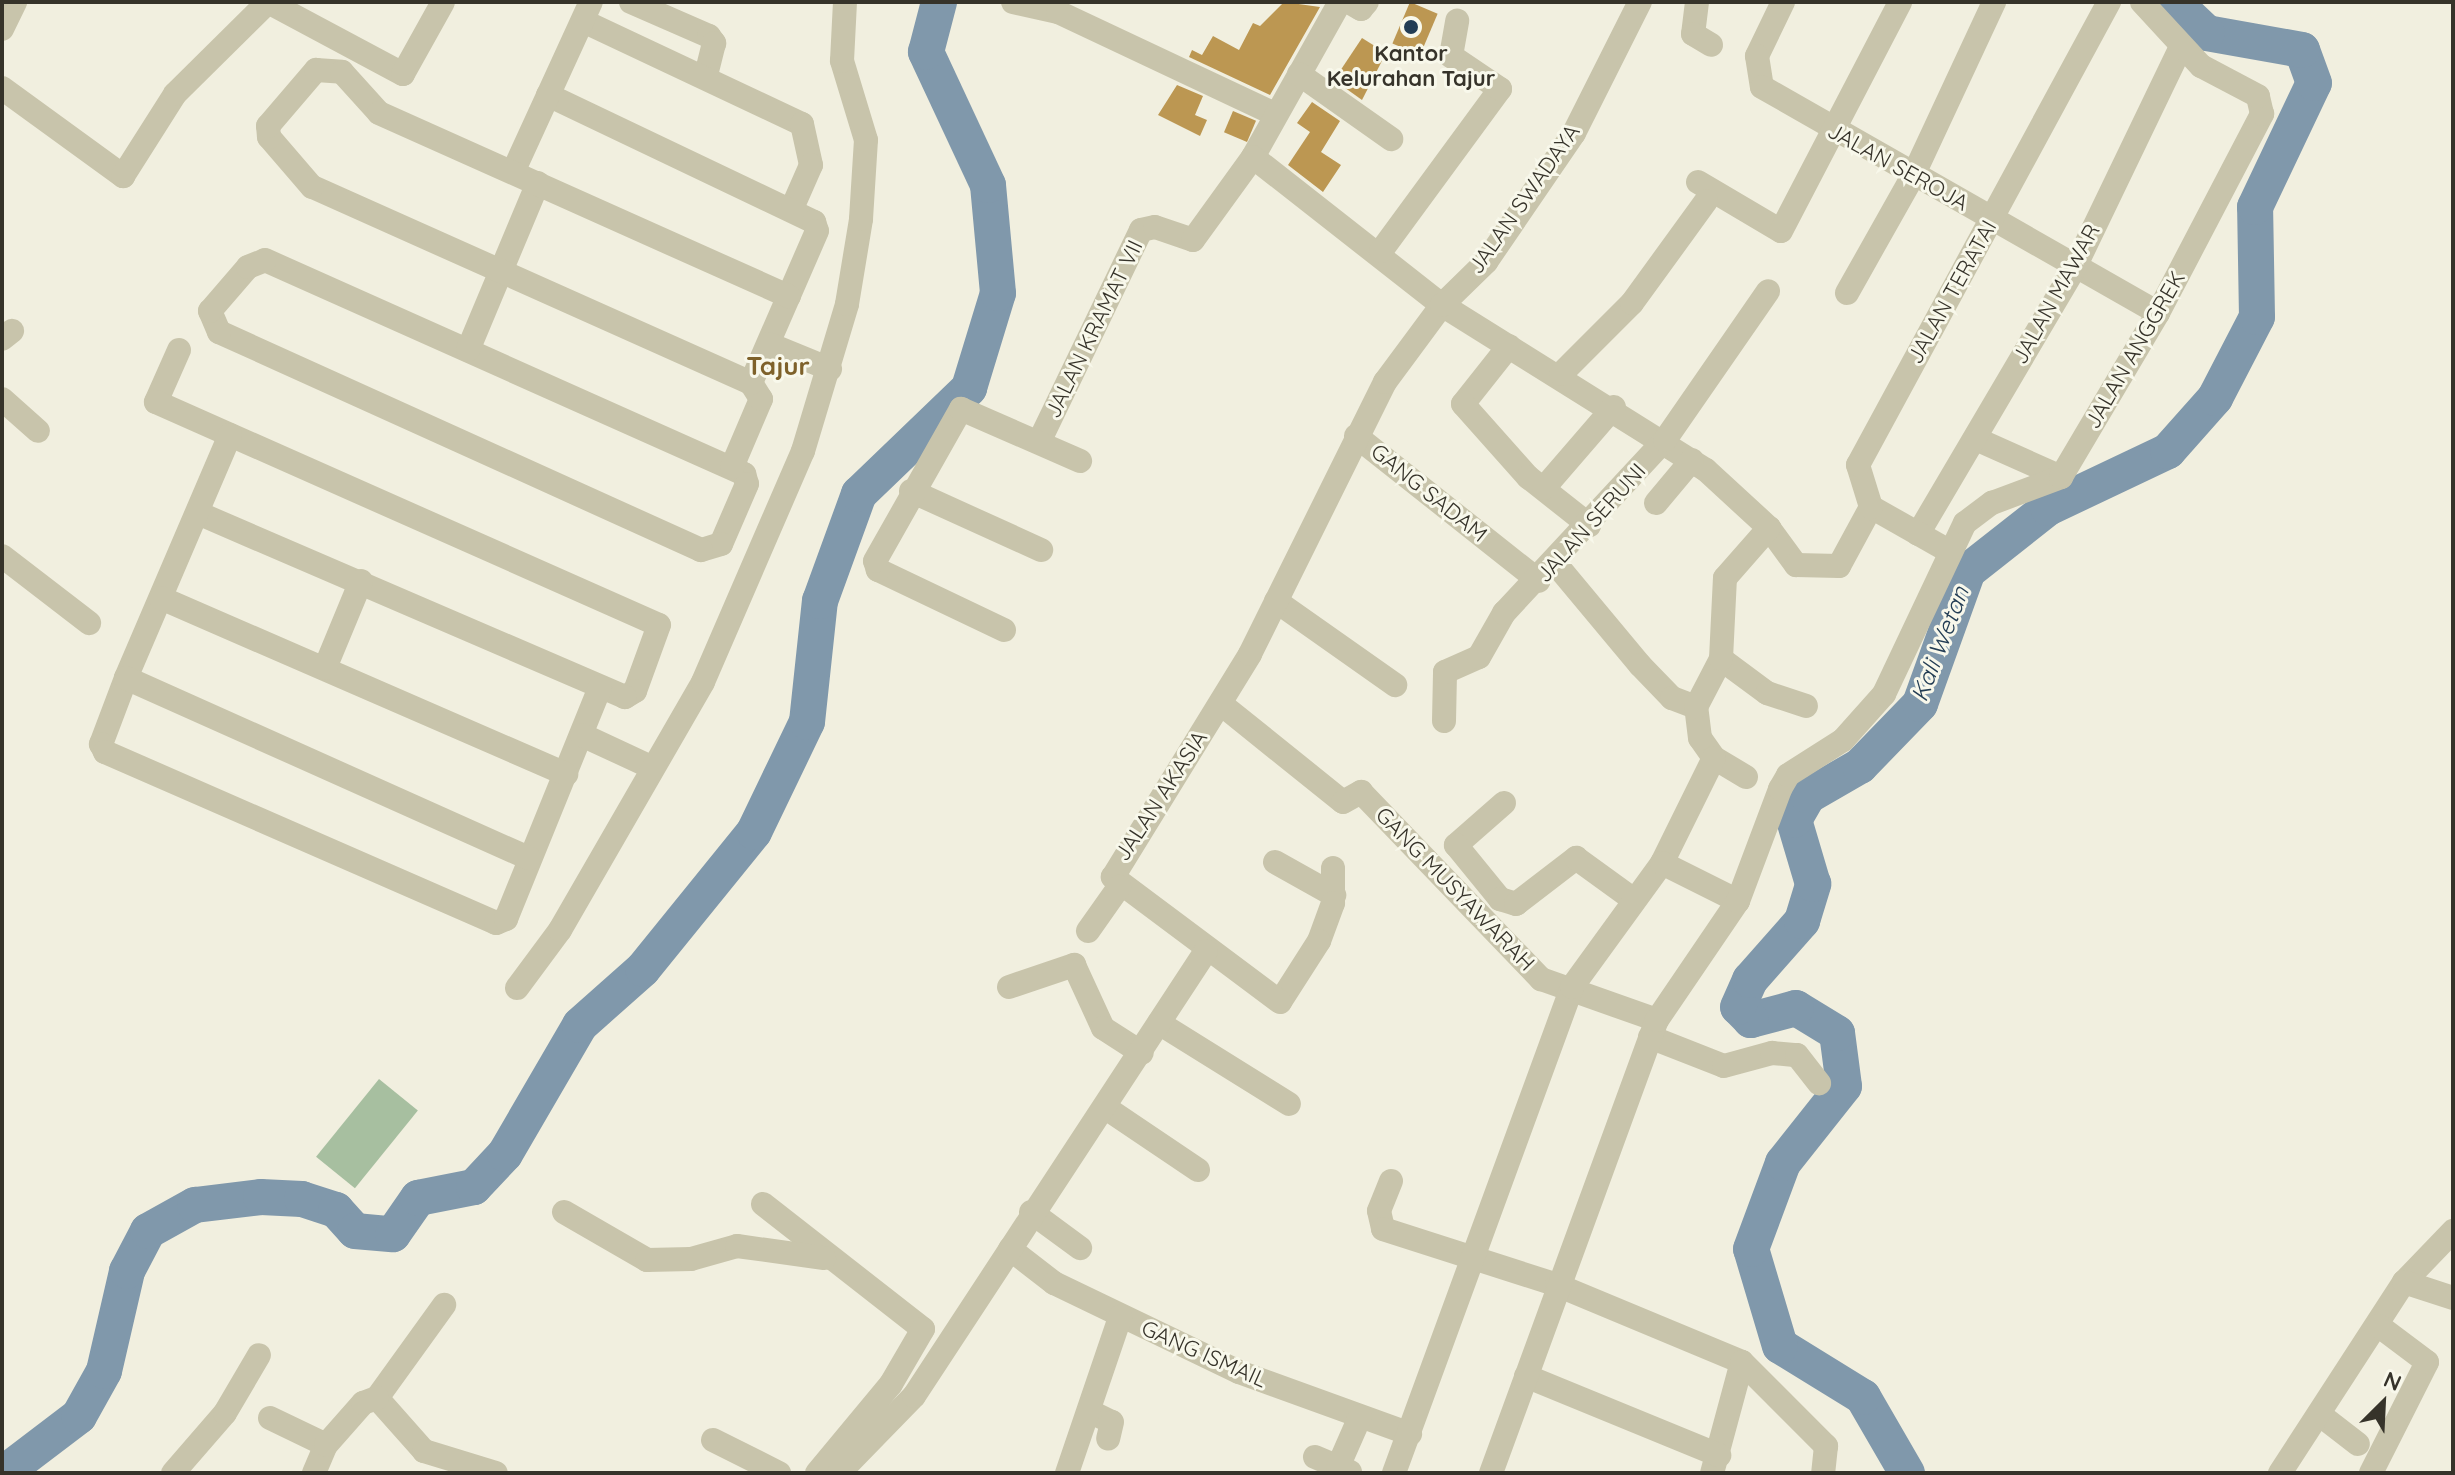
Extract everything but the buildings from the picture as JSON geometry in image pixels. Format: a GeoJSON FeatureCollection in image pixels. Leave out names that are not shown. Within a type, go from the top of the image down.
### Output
{"type":"FeatureCollection","features":[{"type":"Feature","properties":{"kind":"street"},"geometry":{"type":"LineString","coordinates":[[2,29],[15,2]]}},
{"type":"Feature","properties":{"kind":"street"},"geometry":{"type":"LineString","coordinates":[[2,88],[114,175],[123,176],[199,66],[268,2],[403,74],[443,2]]}},
{"type":"Feature","properties":{"kind":"street"},"geometry":{"type":"LineString","coordinates":[[631,2],[709,36],[714,43],[706,74]]}},
{"type":"Feature","properties":{"kind":"street"},"geometry":{"type":"LineString","coordinates":[[517,988],[560,930],[653,768],[761,560],[827,364],[859,233],[866,140],[842,61],[844,2]]}},
{"type":"Feature","properties":{"kind":"street"},"geometry":{"type":"LineString","coordinates":[[1013,2],[1061,7],[1273,113]]}},
{"type":"Feature","properties":{"kind":"street"},"geometry":{"type":"LineString","coordinates":[[1340,2],[1273,113],[1253,157],[1381,251],[1442,305],[1561,374],[1692,460],[1769,528],[1796,565],[1839,566],[1871,507],[1947,550]]}},
{"type":"Feature","properties":{"kind":"street"},"geometry":{"type":"LineString","coordinates":[[1349,2],[1361,9],[1367,2]]}},
{"type":"Feature","properties":{"kind":"street","name":"JALAN SWADAYA"},"geometry":{"type":"LineString","coordinates":[[1442,305],[1486,262],[1574,133],[1640,2]]}},
{"type":"Feature","properties":{"kind":"street"},"geometry":{"type":"LineString","coordinates":[[1697,2],[1693,34],[1711,45]]}},
{"type":"Feature","properties":{"kind":"street","name":"JALAN SEROJA"},"geometry":{"type":"LineString","coordinates":[[1783,2],[1757,56],[1762,87],[1835,133],[2158,313]]}},
{"type":"Feature","properties":{"kind":"street"},"geometry":{"type":"LineString","coordinates":[[1561,374],[1632,303],[1702,192],[1781,231],[1835,133],[1900,2]]}},
{"type":"Feature","properties":{"kind":"street"},"geometry":{"type":"LineString","coordinates":[[1847,293],[1913,176],[1994,2]]}},
{"type":"Feature","properties":{"kind":"street","name":"JALAN TERATAI"},"geometry":{"type":"LineString","coordinates":[[1871,507],[1858,465],[2109,2]]}},
{"type":"Feature","properties":{"kind":"street"},"geometry":{"type":"LineString","coordinates":[[2122,2],[2144,6],[2181,47]]}},
{"type":"Feature","properties":{"kind":"street"},"geometry":{"type":"LineString","coordinates":[[513,172],[587,11],[802,124],[811,165],[793,206]]}},
{"type":"Feature","properties":{"kind":"street"},"geometry":{"type":"LineString","coordinates":[[1381,251],[1510,96],[1451,56],[1457,21]]}},
{"type":"Feature","properties":{"kind":"street","name":"JALAN ANGGREK"},"geometry":{"type":"LineString","coordinates":[[2061,477],[2158,313],[2262,114],[2258,96],[2181,47]]}},
{"type":"Feature","properties":{"kind":"street","name":"JALAN MAWAR"},"geometry":{"type":"LineString","coordinates":[[1918,534],[2075,267],[2181,47]]}},
{"type":"Feature","properties":{"kind":"street"},"geometry":{"type":"LineString","coordinates":[[732,467],[761,399],[751,383],[312,187],[269,137],[268,126],[316,70],[326,68],[342,72],[379,113],[789,296]]}},
{"type":"Feature","properties":{"kind":"street"},"geometry":{"type":"LineString","coordinates":[[1299,74],[1391,139]]}},
{"type":"Feature","properties":{"kind":"street"},"geometry":{"type":"LineString","coordinates":[[548,95],[793,206],[817,231],[751,383]]}},
{"type":"Feature","properties":{"kind":"street","name":"JALAN KRAMAT VII"},"geometry":{"type":"LineString","coordinates":[[1040,440],[1141,230],[1155,227],[1193,240],[1253,157]]}},
{"type":"Feature","properties":{"kind":"street"},"geometry":{"type":"LineString","coordinates":[[468,350],[538,183]]}},
{"type":"Feature","properties":{"kind":"street"},"geometry":{"type":"LineString","coordinates":[[255,262],[468,350],[732,467],[747,484],[721,544],[701,550],[219,332],[210,311],[255,262]]}},
{"type":"Feature","properties":{"kind":"street","name":"JALAN SERUNI"},"geometry":{"type":"LineString","coordinates":[[1444,721],[1445,672],[1473,663],[1496,622],[1547,572],[1665,440],[1768,291]]}},
{"type":"Feature","properties":{"kind":"street","name":"JALAN AKASIA"},"geometry":{"type":"LineString","coordinates":[[1334,895],[1319,941],[1280,1002],[1119,887],[1113,868],[1221,704],[1385,382],[1442,305]]}},
{"type":"Feature","properties":{"kind":"street"},"geometry":{"type":"LineString","coordinates":[[772,337],[827,364]]}},
{"type":"Feature","properties":{"kind":"street"},"geometry":{"type":"LineString","coordinates":[[1509,346],[1463,404],[1544,488],[1589,525]]}},
{"type":"Feature","properties":{"kind":"street"},"geometry":{"type":"LineString","coordinates":[[179,350],[156,402],[659,625],[635,691],[625,697],[198,513]]}},
{"type":"Feature","properties":{"kind":"street"},"geometry":{"type":"LineString","coordinates":[[2,399],[38,431]]}},
{"type":"Feature","properties":{"kind":"street"},"geometry":{"type":"LineString","coordinates":[[1544,488],[1614,407]]}},
{"type":"Feature","properties":{"kind":"street"},"geometry":{"type":"LineString","coordinates":[[1004,630],[874,567],[911,491],[961,409],[1040,440],[1080,461]]}},
{"type":"Feature","properties":{"kind":"street"},"geometry":{"type":"LineString","coordinates":[[230,435],[126,678],[101,744],[105,752],[496,923],[506,919],[600,687]]}},
{"type":"Feature","properties":{"kind":"street","name":"GANG SADAM"},"geometry":{"type":"LineString","coordinates":[[1356,436],[1547,572],[1672,698],[1696,707]]}},
{"type":"Feature","properties":{"kind":"street"},"geometry":{"type":"LineString","coordinates":[[1976,439],[2061,477]]}},
{"type":"Feature","properties":{"kind":"street"},"geometry":{"type":"LineString","coordinates":[[1656,503],[1692,460]]}},
{"type":"Feature","properties":{"kind":"street"},"geometry":{"type":"LineString","coordinates":[[1493,1472],[1557,1285],[1653,1029],[1738,901],[1788,775],[1843,740],[1884,694],[1947,550],[1965,523],[1992,503],[2061,477]]}},
{"type":"Feature","properties":{"kind":"street"},"geometry":{"type":"LineString","coordinates":[[911,491],[1041,550]]}},
{"type":"Feature","properties":{"kind":"street"},"geometry":{"type":"LineString","coordinates":[[1746,777],[1714,758],[1697,729],[1696,707],[1721,659],[1725,578],[1769,528]]}},
{"type":"Feature","properties":{"kind":"street"},"geometry":{"type":"LineString","coordinates":[[2,556],[89,623]]}},
{"type":"Feature","properties":{"kind":"street"},"geometry":{"type":"LineString","coordinates":[[325,668],[361,581]]}},
{"type":"Feature","properties":{"kind":"street"},"geometry":{"type":"LineString","coordinates":[[161,598],[566,774]]}},
{"type":"Feature","properties":{"kind":"street"},"geometry":{"type":"LineString","coordinates":[[1276,601],[1395,685]]}},
{"type":"Feature","properties":{"kind":"street"},"geometry":{"type":"LineString","coordinates":[[1721,659],[1767,693],[1806,706]]}},
{"type":"Feature","properties":{"kind":"street"},"geometry":{"type":"LineString","coordinates":[[126,678],[529,858]]}},
{"type":"Feature","properties":{"kind":"street","name":"GANG MUSYAWARAH"},"geometry":{"type":"LineString","coordinates":[[1221,704],[1345,802],[1361,792],[1541,979],[1572,987]]}},
{"type":"Feature","properties":{"kind":"street"},"geometry":{"type":"LineString","coordinates":[[582,735],[653,768]]}},
{"type":"Feature","properties":{"kind":"street"},"geometry":{"type":"LineString","coordinates":[[1394,1473],[1572,987],[1662,863],[1714,758]]}},
{"type":"Feature","properties":{"kind":"street"},"geometry":{"type":"LineString","coordinates":[[1504,803],[1456,845],[1500,899],[1516,904],[1576,858],[1634,900]]}},
{"type":"Feature","properties":{"kind":"street"},"geometry":{"type":"LineString","coordinates":[[1275,862],[1334,895]]}},
{"type":"Feature","properties":{"kind":"street"},"geometry":{"type":"LineString","coordinates":[[1662,863],[1738,901]]}},
{"type":"Feature","properties":{"kind":"street"},"geometry":{"type":"LineString","coordinates":[[1333,868],[1334,895]]}},
{"type":"Feature","properties":{"kind":"street"},"geometry":{"type":"LineString","coordinates":[[1088,931],[1119,887]]}},
{"type":"Feature","properties":{"kind":"street"},"geometry":{"type":"LineString","coordinates":[[839,1473],[902,1413],[1031,1212],[1106,1108],[1206,951]]}},
{"type":"Feature","properties":{"kind":"street"},"geometry":{"type":"LineString","coordinates":[[1009,987],[1074,965],[1103,1028],[1142,1053]]}},
{"type":"Feature","properties":{"kind":"street"},"geometry":{"type":"LineString","coordinates":[[1572,987],[1724,1066],[1772,1053],[1797,1055],[1819,1083]]}},
{"type":"Feature","properties":{"kind":"street"},"geometry":{"type":"LineString","coordinates":[[1159,1023],[1289,1104]]}},
{"type":"Feature","properties":{"kind":"street"},"geometry":{"type":"LineString","coordinates":[[1106,1108],[1198,1170]]}},
{"type":"Feature","properties":{"kind":"street"},"geometry":{"type":"LineString","coordinates":[[1391,1181],[1379,1211],[1383,1229],[1557,1285],[1742,1362],[1826,1446],[1823,1473]]}},
{"type":"Feature","properties":{"kind":"street"},"geometry":{"type":"LineString","coordinates":[[763,1204],[824,1258],[923,1329],[891,1384],[817,1473]]}},
{"type":"Feature","properties":{"kind":"street"},"geometry":{"type":"LineString","coordinates":[[564,1212],[647,1260],[691,1259],[737,1246],[824,1258]]}},
{"type":"Feature","properties":{"kind":"street"},"geometry":{"type":"LineString","coordinates":[[1031,1212],[1080,1248]]}},
{"type":"Feature","properties":{"kind":"street"},"geometry":{"type":"LineString","coordinates":[[2280,1473],[2379,1326],[2404,1282],[2453,1231]]}},
{"type":"Feature","properties":{"kind":"street","name":"GANG ISMAIL"},"geometry":{"type":"LineString","coordinates":[[1010,1249],[1054,1283],[1120,1317],[1360,1417],[1410,1434]]}},
{"type":"Feature","properties":{"kind":"street"},"geometry":{"type":"LineString","coordinates":[[2404,1282],[2453,1298]]}},
{"type":"Feature","properties":{"kind":"street"},"geometry":{"type":"LineString","coordinates":[[314,1473],[326,1445],[363,1403],[377,1398],[444,1305]]}},
{"type":"Feature","properties":{"kind":"street"},"geometry":{"type":"LineString","coordinates":[[1067,1473],[1120,1317]]}},
{"type":"Feature","properties":{"kind":"street"},"geometry":{"type":"LineString","coordinates":[[2371,1473],[2427,1362],[2379,1326]]}},
{"type":"Feature","properties":{"kind":"street"},"geometry":{"type":"LineString","coordinates":[[173,1473],[225,1413],[259,1355]]}},
{"type":"Feature","properties":{"kind":"street"},"geometry":{"type":"LineString","coordinates":[[1526,1376],[1716,1464],[1742,1362]]}},
{"type":"Feature","properties":{"kind":"street"},"geometry":{"type":"LineString","coordinates":[[377,1398],[424,1451],[496,1473]]}},
{"type":"Feature","properties":{"kind":"street"},"geometry":{"type":"LineString","coordinates":[[1089,1411],[1112,1422],[1108,1439]]}},
{"type":"Feature","properties":{"kind":"street"},"geometry":{"type":"LineString","coordinates":[[2319,1414],[2358,1444]]}},
{"type":"Feature","properties":{"kind":"street"},"geometry":{"type":"LineString","coordinates":[[1335,1466],[1360,1417]]}},
{"type":"Feature","properties":{"kind":"street"},"geometry":{"type":"LineString","coordinates":[[270,1418],[326,1445]]}},
{"type":"Feature","properties":{"kind":"street"},"geometry":{"type":"LineString","coordinates":[[713,1440],[779,1473]]}},
{"type":"Feature","properties":{"kind":"green space"},"geometry":{"type":"Polygon","coordinates":[[[379,1079],[418,1110],[355,1188],[316,1157],[379,1079]]]}},
{"type":"Feature","properties":{"kind":"waterway"},"geometry":{"type":"LineString","coordinates":[[4,1473],[79,1416],[104,1371],[127,1271],[148,1231],[195,1205],[261,1197],[302,1199],[336,1210],[355,1231],[393,1234],[418,1198],[474,1187],[505,1154],[580,1025],[643,969],[754,832],[807,722],[820,601],[859,494],[969,388],[998,293],[988,185],[926,52],[939,2]]}},
{"type":"Feature","properties":{"kind":"waterway","name":"Kali Wetan"},"geometry":{"type":"LineString","coordinates":[[1907,1473],[1863,1397],[1780,1346],[1751,1249],[1783,1163],[1844,1086],[1837,1033],[1796,1008],[1751,1020],[1738,1007],[1750,980],[1802,921],[1813,884],[1794,820],[1808,796],[1860,766],[1920,704],[1968,571],[2048,508],[2168,451],[2215,398],[2257,317],[2255,207],[2314,83],[2302,50],[2207,33],[2174,2]]}},
{"type":"Feature","properties":{"kind":"place","name":"Kantor Kelurahan Tajur"},"geometry":{"type":"Point","coordinates":[1411,27]}},
{"type":"Feature","properties":{"kind":"district","name":"Tajur"},"geometry":{"type":"Point","coordinates":[778,366]}}]}
